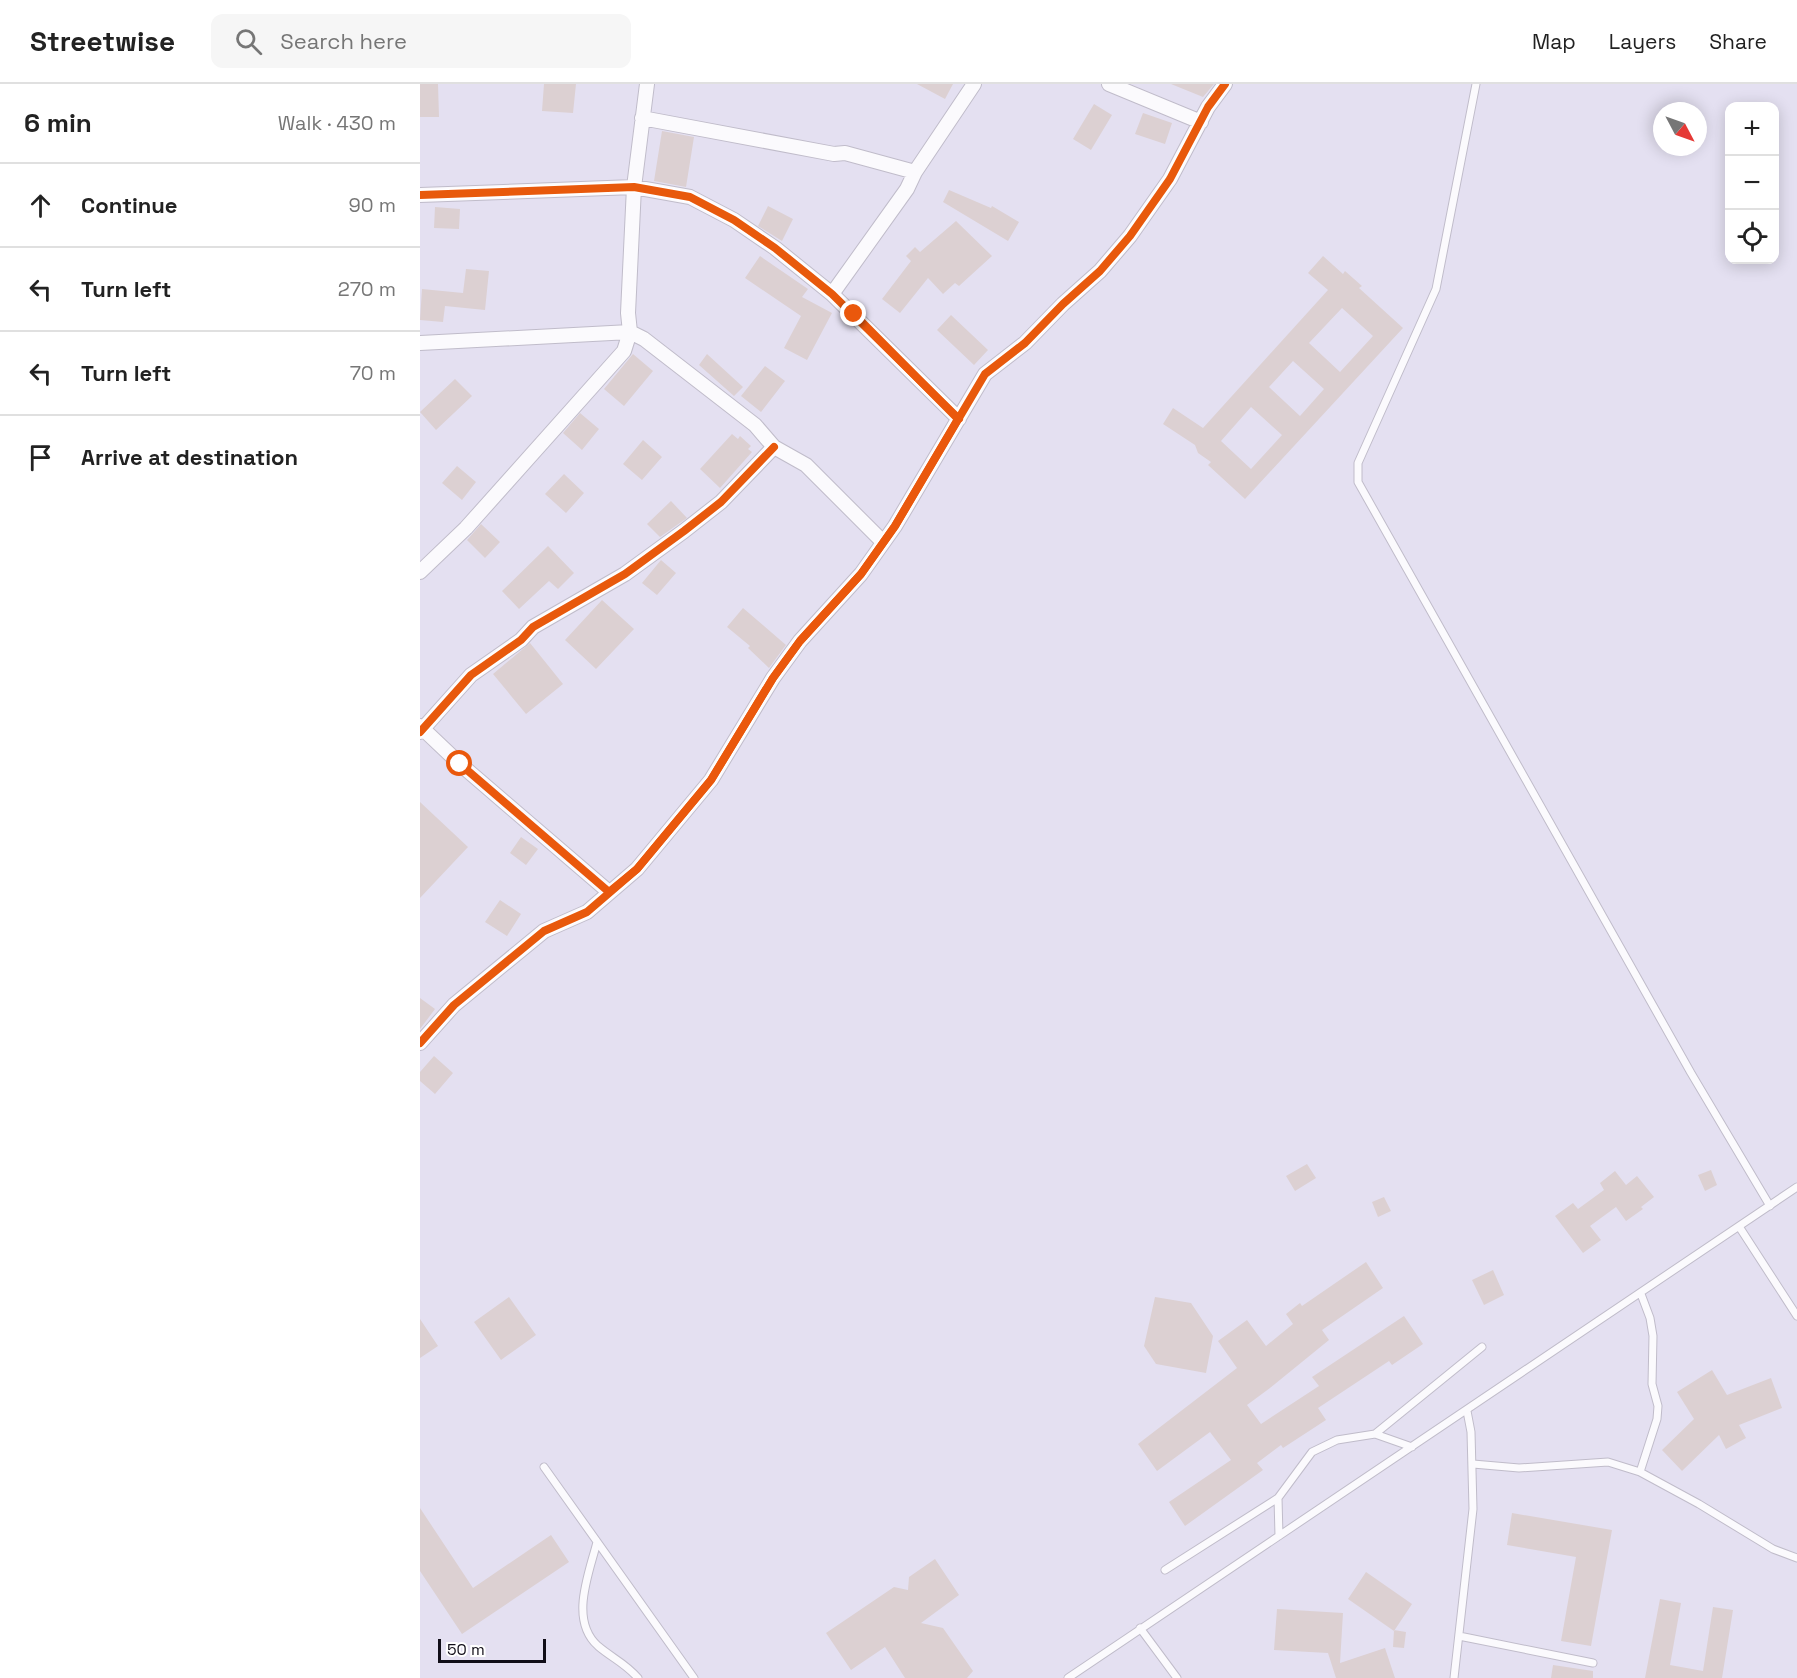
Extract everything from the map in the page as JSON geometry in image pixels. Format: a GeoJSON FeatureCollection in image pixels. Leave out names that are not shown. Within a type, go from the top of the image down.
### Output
{"type":"FeatureCollection","features":[{"type":"Feature","properties":{"kind":"street"},"geometry":{"type":"LineString","coordinates":[[420,572],[466,528],[624,351],[630,332],[628,313],[634,187],[647,84]]}},
{"type":"Feature","properties":{"kind":"street"},"geometry":{"type":"LineString","coordinates":[[832,294],[907,189],[915,172],[974,84]]}},
{"type":"Feature","properties":{"kind":"street"},"geometry":{"type":"LineString","coordinates":[[1109,84],[1201,122]]}},
{"type":"Feature","properties":{"kind":"street"},"geometry":{"type":"LineString","coordinates":[[420,1042],[454,1005],[544,931],[587,912],[637,869],[711,780],[773,678],[800,641],[861,574],[884,542],[985,374],[1025,343],[1063,304],[1100,271],[1130,236],[1170,180],[1208,107],[1225,84]]}},
{"type":"Feature","properties":{"kind":"street"},"geometry":{"type":"LineString","coordinates":[[642,118],[834,154],[845,153],[915,172]]}},
{"type":"Feature","properties":{"kind":"street"},"geometry":{"type":"LineString","coordinates":[[420,195],[634,187],[690,197],[734,220],[775,248],[832,294],[958,419]]}},
{"type":"Feature","properties":{"kind":"street"},"geometry":{"type":"LineString","coordinates":[[420,343],[630,332],[644,339],[755,425],[774,447],[806,465],[884,542]]}},
{"type":"Feature","properties":{"kind":"street"},"geometry":{"type":"LineString","coordinates":[[609,892],[421,729],[471,675],[521,640],[533,627],[625,574],[684,531],[721,502],[774,447]]}},
{"type":"Feature","properties":{"kind":"lane"},"geometry":{"type":"LineString","coordinates":[[1476,84],[1436,289],[1358,463],[1358,482],[1686,1063],[1770,1206]]}},
{"type":"Feature","properties":{"kind":"lane"},"geometry":{"type":"LineString","coordinates":[[1068,1678],[1740,1228],[1797,1187]]}},
{"type":"Feature","properties":{"kind":"lane"},"geometry":{"type":"LineString","coordinates":[[1740,1228],[1797,1316]]}},
{"type":"Feature","properties":{"kind":"lane"},"geometry":{"type":"LineString","coordinates":[[1640,1472],[1657,1419],[1658,1406],[1652,1384],[1653,1336],[1650,1318],[1641,1294]]}},
{"type":"Feature","properties":{"kind":"lane"},"geometry":{"type":"LineString","coordinates":[[1375,1434],[1482,1347]]}},
{"type":"Feature","properties":{"kind":"lane"},"geometry":{"type":"LineString","coordinates":[[1454,1678],[1473,1509],[1473,1464],[1467,1411]]}},
{"type":"Feature","properties":{"kind":"lane"},"geometry":{"type":"LineString","coordinates":[[1165,1570],[1278,1498],[1312,1452],[1337,1440],[1375,1434],[1412,1447]]}},
{"type":"Feature","properties":{"kind":"lane"},"geometry":{"type":"LineString","coordinates":[[1473,1464],[1519,1468],[1608,1462],[1640,1472],[1699,1504],[1773,1549],[1797,1558]]}},
{"type":"Feature","properties":{"kind":"lane"},"geometry":{"type":"LineString","coordinates":[[544,1467],[694,1678]]}},
{"type":"Feature","properties":{"kind":"lane"},"geometry":{"type":"LineString","coordinates":[[1278,1498],[1279,1536]]}},
{"type":"Feature","properties":{"kind":"lane"},"geometry":{"type":"LineString","coordinates":[[597,1542],[584,1595],[582,1621],[597,1645],[627,1665],[638,1678]]}},
{"type":"Feature","properties":{"kind":"lane"},"geometry":{"type":"LineString","coordinates":[[1140,1628],[1177,1678]]}},
{"type":"Feature","properties":{"kind":"lane"},"geometry":{"type":"LineString","coordinates":[[1459,1636],[1593,1663]]}},
{"type":"Feature","properties":{"kind":"building"},"geometry":{"type":"Polygon","coordinates":[[[420,84],[438,84],[439,117],[420,117],[420,84]]]}},
{"type":"Feature","properties":{"kind":"building"},"geometry":{"type":"Polygon","coordinates":[[[544,84],[576,84],[573,113],[542,111],[544,84]]]}},
{"type":"Feature","properties":{"kind":"building"},"geometry":{"type":"Polygon","coordinates":[[[917,84],[953,84],[945,99],[917,84]]]}},
{"type":"Feature","properties":{"kind":"building"},"geometry":{"type":"Polygon","coordinates":[[[1171,84],[1214,84],[1203,97],[1171,84]]]}},
{"type":"Feature","properties":{"kind":"building"},"geometry":{"type":"Polygon","coordinates":[[[1094,104],[1112,115],[1091,150],[1073,139],[1094,104]]]}},
{"type":"Feature","properties":{"kind":"building"},"geometry":{"type":"Polygon","coordinates":[[[1143,113],[1172,123],[1165,144],[1135,134],[1143,113]]]}},
{"type":"Feature","properties":{"kind":"building"},"geometry":{"type":"Polygon","coordinates":[[[662,131],[694,137],[686,187],[654,181],[662,131]]]}},
{"type":"Feature","properties":{"kind":"building"},"geometry":{"type":"Polygon","coordinates":[[[949,190],[991,208],[992,206],[1019,222],[1008,241],[943,202],[949,190]]]}},
{"type":"Feature","properties":{"kind":"building"},"geometry":{"type":"Polygon","coordinates":[[[768,206],[793,219],[782,241],[758,226],[768,206]]]}},
{"type":"Feature","properties":{"kind":"building"},"geometry":{"type":"Polygon","coordinates":[[[435,207],[460,209],[459,229],[434,228],[435,207]]]}},
{"type":"Feature","properties":{"kind":"building"},"geometry":{"type":"Polygon","coordinates":[[[956,221],[992,256],[959,286],[955,283],[943,294],[928,278],[900,313],[882,299],[911,261],[906,256],[915,247],[920,252],[956,221]]]}},
{"type":"Feature","properties":{"kind":"building"},"geometry":{"type":"Polygon","coordinates":[[[760,256],[808,289],[802,297],[832,313],[807,360],[784,348],[801,316],[745,278],[760,256]]]}},
{"type":"Feature","properties":{"kind":"building"},"geometry":{"type":"Polygon","coordinates":[[[1323,256],[1343,274],[1345,271],[1362,286],[1359,288],[1403,328],[1245,499],[1208,465],[1211,462],[1198,453],[1195,445],[1163,424],[1173,408],[1203,428],[1328,290],[1308,273],[1323,256]],[[1342,308],[1309,343],[1340,372],[1373,336],[1342,308]],[[1293,361],[1269,387],[1300,416],[1324,389],[1293,361]],[[1251,407],[1221,441],[1251,469],[1282,435],[1251,407]]]}},
{"type":"Feature","properties":{"kind":"building"},"geometry":{"type":"Polygon","coordinates":[[[466,269],[489,271],[485,310],[445,306],[443,322],[420,320],[422,289],[463,293],[466,269]]]}},
{"type":"Feature","properties":{"kind":"building"},"geometry":{"type":"Polygon","coordinates":[[[951,315],[988,350],[974,365],[937,330],[951,315]]]}},
{"type":"Feature","properties":{"kind":"building"},"geometry":{"type":"Polygon","coordinates":[[[633,354],[653,371],[624,406],[604,389],[633,354]]]}},
{"type":"Feature","properties":{"kind":"building"},"geometry":{"type":"Polygon","coordinates":[[[707,354],[743,387],[734,396],[699,365],[707,354]]]}},
{"type":"Feature","properties":{"kind":"building"},"geometry":{"type":"Polygon","coordinates":[[[765,366],[785,381],[761,412],[741,396],[765,366]]]}},
{"type":"Feature","properties":{"kind":"building"},"geometry":{"type":"Polygon","coordinates":[[[455,379],[472,396],[436,430],[420,412],[455,379]]]}},
{"type":"Feature","properties":{"kind":"building"},"geometry":{"type":"Polygon","coordinates":[[[580,413],[599,429],[582,450],[563,433],[580,413]]]}},
{"type":"Feature","properties":{"kind":"building"},"geometry":{"type":"Polygon","coordinates":[[[732,434],[738,439],[740,436],[751,446],[748,449],[752,452],[720,488],[700,469],[732,434]]]}},
{"type":"Feature","properties":{"kind":"building"},"geometry":{"type":"Polygon","coordinates":[[[643,440],[662,457],[642,480],[623,464],[643,440]]]}},
{"type":"Feature","properties":{"kind":"building"},"geometry":{"type":"Polygon","coordinates":[[[457,466],[476,482],[462,500],[442,483],[457,466]]]}},
{"type":"Feature","properties":{"kind":"building"},"geometry":{"type":"Polygon","coordinates":[[[564,474],[584,493],[566,513],[545,494],[564,474]]]}},
{"type":"Feature","properties":{"kind":"building"},"geometry":{"type":"Polygon","coordinates":[[[671,501],[687,518],[660,537],[647,524],[671,501]]]}},
{"type":"Feature","properties":{"kind":"building"},"geometry":{"type":"Polygon","coordinates":[[[481,524],[500,542],[485,558],[467,540],[481,524]]]}},
{"type":"Feature","properties":{"kind":"building"},"geometry":{"type":"Polygon","coordinates":[[[548,546],[574,573],[558,589],[549,581],[519,609],[502,591],[548,546]]]}},
{"type":"Feature","properties":{"kind":"building"},"geometry":{"type":"Polygon","coordinates":[[[661,560],[676,573],[657,595],[642,583],[661,560]]]}},
{"type":"Feature","properties":{"kind":"building"},"geometry":{"type":"Polygon","coordinates":[[[602,600],[634,629],[596,669],[565,640],[602,600]]]}},
{"type":"Feature","properties":{"kind":"building"},"geometry":{"type":"Polygon","coordinates":[[[743,608],[786,645],[769,668],[748,648],[750,646],[727,627],[743,608]]]}},
{"type":"Feature","properties":{"kind":"building"},"geometry":{"type":"Polygon","coordinates":[[[530,643],[563,684],[526,714],[493,674],[530,643]]]}},
{"type":"Feature","properties":{"kind":"building"},"geometry":{"type":"Polygon","coordinates":[[[420,802],[468,847],[420,898],[420,802]]]}},
{"type":"Feature","properties":{"kind":"building"},"geometry":{"type":"Polygon","coordinates":[[[521,837],[538,849],[526,865],[510,853],[521,837]]]}},
{"type":"Feature","properties":{"kind":"building"},"geometry":{"type":"Polygon","coordinates":[[[500,900],[521,914],[507,936],[485,922],[500,900]]]}},
{"type":"Feature","properties":{"kind":"building"},"geometry":{"type":"Polygon","coordinates":[[[420,998],[435,1009],[420,1029],[420,998]]]}},
{"type":"Feature","properties":{"kind":"building"},"geometry":{"type":"Polygon","coordinates":[[[434,1056],[453,1073],[435,1094],[420,1081],[420,1072],[434,1056]]]}},
{"type":"Feature","properties":{"kind":"building"},"geometry":{"type":"Polygon","coordinates":[[[1307,1164],[1316,1178],[1295,1191],[1286,1176],[1307,1164]]]}},
{"type":"Feature","properties":{"kind":"building"},"geometry":{"type":"Polygon","coordinates":[[[1711,1170],[1717,1185],[1705,1191],[1698,1175],[1711,1170]]]}},
{"type":"Feature","properties":{"kind":"building"},"geometry":{"type":"Polygon","coordinates":[[[1615,1171],[1626,1185],[1637,1176],[1654,1197],[1641,1207],[1643,1209],[1626,1221],[1616,1207],[1590,1226],[1601,1240],[1583,1253],[1555,1216],[1573,1203],[1578,1209],[1604,1190],[1600,1183],[1615,1171]]]}},
{"type":"Feature","properties":{"kind":"building"},"geometry":{"type":"Polygon","coordinates":[[[1384,1197],[1391,1211],[1378,1217],[1372,1202],[1384,1197]]]}},
{"type":"Feature","properties":{"kind":"building"},"geometry":{"type":"Polygon","coordinates":[[[1366,1262],[1383,1288],[1322,1330],[1329,1340],[1247,1405],[1261,1424],[1319,1386],[1312,1377],[1404,1316],[1423,1344],[1392,1365],[1389,1361],[1318,1408],[1326,1420],[1283,1448],[1281,1445],[1257,1463],[1263,1470],[1185,1526],[1169,1502],[1231,1460],[1210,1432],[1157,1471],[1138,1444],[1237,1368],[1218,1341],[1247,1320],[1266,1346],[1293,1324],[1286,1314],[1300,1303],[1302,1306],[1366,1262]]]}},
{"type":"Feature","properties":{"kind":"building"},"geometry":{"type":"Polygon","coordinates":[[[1493,1270],[1504,1295],[1484,1305],[1472,1280],[1493,1270]]]}},
{"type":"Feature","properties":{"kind":"building"},"geometry":{"type":"Polygon","coordinates":[[[509,1297],[536,1335],[501,1360],[474,1322],[509,1297]]]}},
{"type":"Feature","properties":{"kind":"building"},"geometry":{"type":"Polygon","coordinates":[[[1155,1297],[1191,1303],[1213,1336],[1206,1373],[1156,1364],[1144,1346],[1155,1297]]]}},
{"type":"Feature","properties":{"kind":"building"},"geometry":{"type":"Polygon","coordinates":[[[420,1319],[438,1346],[420,1358],[420,1319]]]}},
{"type":"Feature","properties":{"kind":"building"},"geometry":{"type":"Polygon","coordinates":[[[1712,1370],[1727,1395],[1771,1378],[1782,1408],[1739,1425],[1746,1438],[1726,1449],[1719,1435],[1682,1471],[1662,1450],[1694,1419],[1677,1392],[1712,1370]]]}},
{"type":"Feature","properties":{"kind":"building"},"geometry":{"type":"Polygon","coordinates":[[[420,1508],[473,1588],[551,1535],[569,1562],[462,1634],[420,1571],[420,1508]]]}},
{"type":"Feature","properties":{"kind":"building"},"geometry":{"type":"Polygon","coordinates":[[[1512,1513],[1612,1530],[1591,1646],[1561,1641],[1576,1557],[1507,1545],[1512,1513]]]}},
{"type":"Feature","properties":{"kind":"building"},"geometry":{"type":"Polygon","coordinates":[[[935,1559],[959,1595],[921,1623],[943,1628],[973,1671],[967,1678],[905,1678],[885,1647],[851,1670],[826,1633],[894,1587],[908,1590],[909,1577],[935,1559]]]}},
{"type":"Feature","properties":{"kind":"building"},"geometry":{"type":"Polygon","coordinates":[[[1366,1572],[1412,1604],[1394,1631],[1348,1599],[1366,1572]]]}},
{"type":"Feature","properties":{"kind":"building"},"geometry":{"type":"Polygon","coordinates":[[[1660,1599],[1681,1603],[1670,1665],[1703,1671],[1713,1607],[1733,1610],[1722,1678],[1645,1678],[1660,1599]]]}},
{"type":"Feature","properties":{"kind":"building"},"geometry":{"type":"Polygon","coordinates":[[[1277,1609],[1343,1613],[1340,1663],[1385,1648],[1395,1678],[1336,1678],[1328,1653],[1274,1650],[1277,1609]]]}},
{"type":"Feature","properties":{"kind":"building"},"geometry":{"type":"Polygon","coordinates":[[[1394,1630],[1406,1632],[1404,1648],[1393,1647],[1394,1630]]]}},
{"type":"Feature","properties":{"kind":"building"},"geometry":{"type":"Polygon","coordinates":[[[1553,1665],[1593,1671],[1593,1678],[1551,1678],[1553,1665]]]}},
{"type":"Feature","properties":{"kind":"cycle path"},"geometry":{"type":"LineString","coordinates":[[420,1043],[454,1005],[544,931],[587,912],[637,869],[711,780],[773,678],[800,641],[861,574],[895,526],[985,374],[1025,343],[1063,304],[1100,271],[1130,236],[1170,179],[1208,107],[1225,84]]}},
{"type":"Feature","properties":{"kind":"cycle path"},"geometry":{"type":"LineString","coordinates":[[420,195],[634,187],[690,197],[734,220],[775,248],[832,294],[959,419]]}},
{"type":"Feature","properties":{"kind":"cycle path"},"geometry":{"type":"LineString","coordinates":[[420,732],[471,675],[521,640],[533,627],[625,574],[684,531],[721,502],[774,447]]}},
{"type":"Feature","properties":{"kind":"route"},"geometry":{"type":"LineString","coordinates":[[460,764],[609,892],[637,869],[711,780],[773,678],[800,641],[861,574],[895,526],[958,419],[854,314]]}}]}
